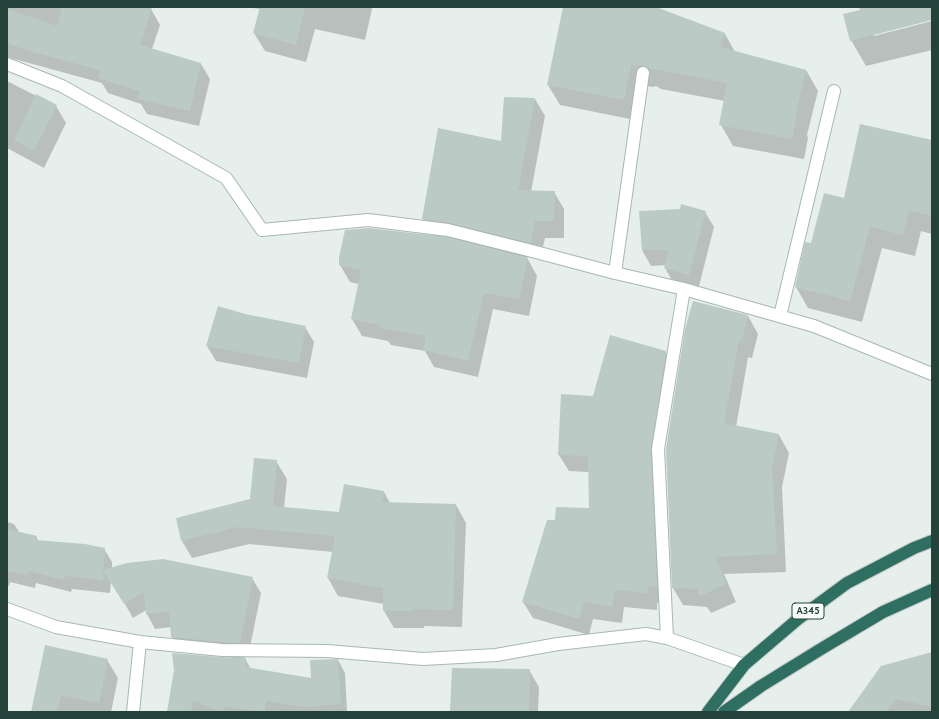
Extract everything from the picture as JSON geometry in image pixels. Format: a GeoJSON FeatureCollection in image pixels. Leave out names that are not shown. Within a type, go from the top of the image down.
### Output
{"type":"FeatureCollection","features":[{"type":"Feature","properties":{"kind":"highway","name":"A345"},"geometry":{"type":"LineString","coordinates":[[708,712],[744,665],[798,618],[847,583],[914,548],[932,541]]}},
{"type":"Feature","properties":{"kind":"highway"},"geometry":{"type":"LineString","coordinates":[[724,712],[761,686],[883,612],[932,590]]}},
{"type":"Feature","properties":{"kind":"street"},"geometry":{"type":"LineString","coordinates":[[7,64],[62,86],[226,178],[262,230],[368,220],[448,230],[615,274],[684,289],[814,326],[932,374]]}},
{"type":"Feature","properties":{"kind":"street"},"geometry":{"type":"LineString","coordinates":[[615,274],[643,73]]}},
{"type":"Feature","properties":{"kind":"street"},"geometry":{"type":"LineString","coordinates":[[780,316],[834,91]]}},
{"type":"Feature","properties":{"kind":"street"},"geometry":{"type":"LineString","coordinates":[[667,638],[658,449],[684,289]]}},
{"type":"Feature","properties":{"kind":"street"},"geometry":{"type":"LineString","coordinates":[[7,609],[56,627],[140,642],[222,650],[327,651],[423,658],[496,655],[558,644],[646,634],[667,638],[744,665]]}},
{"type":"Feature","properties":{"kind":"street"},"geometry":{"type":"LineString","coordinates":[[133,712],[140,642]]}},
{"type":"Feature","properties":{"kind":"building"},"geometry":{"type":"Polygon","coordinates":[[[62,7],[152,7],[140,45],[201,63],[190,111],[137,99],[139,91],[98,78],[100,70],[29,51],[7,43],[7,9],[57,26],[62,7]]]}},
{"type":"Feature","properties":{"kind":"building"},"geometry":{"type":"Polygon","coordinates":[[[260,7],[305,7],[296,45],[253,33],[260,7]]]}},
{"type":"Feature","properties":{"kind":"building"},"geometry":{"type":"Polygon","coordinates":[[[563,7],[656,7],[725,33],[720,47],[806,70],[795,116],[797,116],[792,139],[719,125],[727,83],[644,66],[631,65],[624,100],[547,85],[563,7]]]}},
{"type":"Feature","properties":{"kind":"building"},"geometry":{"type":"Polygon","coordinates":[[[859,7],[932,7],[932,20],[850,41],[843,14],[860,10],[859,7]]]}},
{"type":"Feature","properties":{"kind":"building"},"geometry":{"type":"Polygon","coordinates":[[[36,94],[57,105],[34,151],[14,140],[36,94]]]}},
{"type":"Feature","properties":{"kind":"building"},"geometry":{"type":"Polygon","coordinates":[[[504,97],[535,98],[518,190],[555,191],[554,221],[535,221],[531,243],[450,223],[422,219],[438,128],[501,141],[504,97]]]}},
{"type":"Feature","properties":{"kind":"building"},"geometry":{"type":"Polygon","coordinates":[[[860,124],[932,140],[932,216],[909,211],[903,235],[870,227],[850,301],[795,287],[805,242],[811,243],[824,193],[844,198],[860,124]]]}},
{"type":"Feature","properties":{"kind":"building"},"geometry":{"type":"Polygon","coordinates":[[[681,204],[706,211],[689,275],[664,268],[669,250],[642,250],[639,211],[680,209],[681,204]]]}},
{"type":"Feature","properties":{"kind":"building"},"geometry":{"type":"Polygon","coordinates":[[[368,228],[447,237],[528,258],[519,299],[484,293],[468,361],[423,350],[426,336],[380,328],[380,325],[351,319],[361,270],[339,265],[339,257],[345,230],[368,228]]]}},
{"type":"Feature","properties":{"kind":"building"},"geometry":{"type":"Polygon","coordinates":[[[693,301],[748,315],[742,341],[739,340],[724,423],[779,434],[772,468],[777,554],[715,557],[726,584],[700,596],[697,589],[672,588],[666,449],[685,329],[693,301]]]}},
{"type":"Feature","properties":{"kind":"building"},"geometry":{"type":"Polygon","coordinates":[[[218,306],[245,314],[306,326],[299,363],[206,346],[218,306]]]}},
{"type":"Feature","properties":{"kind":"building"},"geometry":{"type":"Polygon","coordinates":[[[610,335],[666,351],[651,449],[657,587],[648,586],[647,593],[615,590],[612,607],[584,602],[579,619],[522,602],[547,520],[555,520],[556,507],[589,508],[588,456],[558,455],[561,394],[593,396],[610,335]]]}},
{"type":"Feature","properties":{"kind":"building"},"geometry":{"type":"Polygon","coordinates":[[[254,458],[277,460],[273,506],[339,512],[344,484],[384,491],[382,502],[456,504],[453,610],[414,609],[414,611],[383,611],[383,588],[327,578],[335,536],[238,527],[181,541],[176,518],[250,499],[254,458]]]}},
{"type":"Feature","properties":{"kind":"building"},"geometry":{"type":"Polygon","coordinates":[[[7,529],[37,536],[36,540],[85,544],[105,548],[103,580],[65,576],[64,580],[29,571],[28,575],[7,571],[7,529]]]}},
{"type":"Feature","properties":{"kind":"building"},"geometry":{"type":"Polygon","coordinates":[[[163,559],[253,577],[240,643],[171,637],[169,612],[146,614],[144,592],[124,604],[103,570],[127,563],[163,559]]]}},
{"type":"Feature","properties":{"kind":"building"},"geometry":{"type":"Polygon","coordinates":[[[45,645],[108,659],[99,703],[61,695],[57,712],[31,712],[45,645]]]}},
{"type":"Feature","properties":{"kind":"building"},"geometry":{"type":"Polygon","coordinates":[[[932,652],[932,707],[896,699],[886,712],[848,712],[881,666],[932,652]]]}},
{"type":"Feature","properties":{"kind":"building"},"geometry":{"type":"Polygon","coordinates":[[[172,653],[246,658],[245,667],[311,678],[310,660],[338,659],[341,704],[305,707],[266,701],[265,712],[225,707],[222,712],[193,701],[191,712],[167,712],[174,670],[172,653]]]}},
{"type":"Feature","properties":{"kind":"building"},"geometry":{"type":"Polygon","coordinates":[[[452,668],[530,669],[529,712],[450,712],[452,668]]]}}]}
